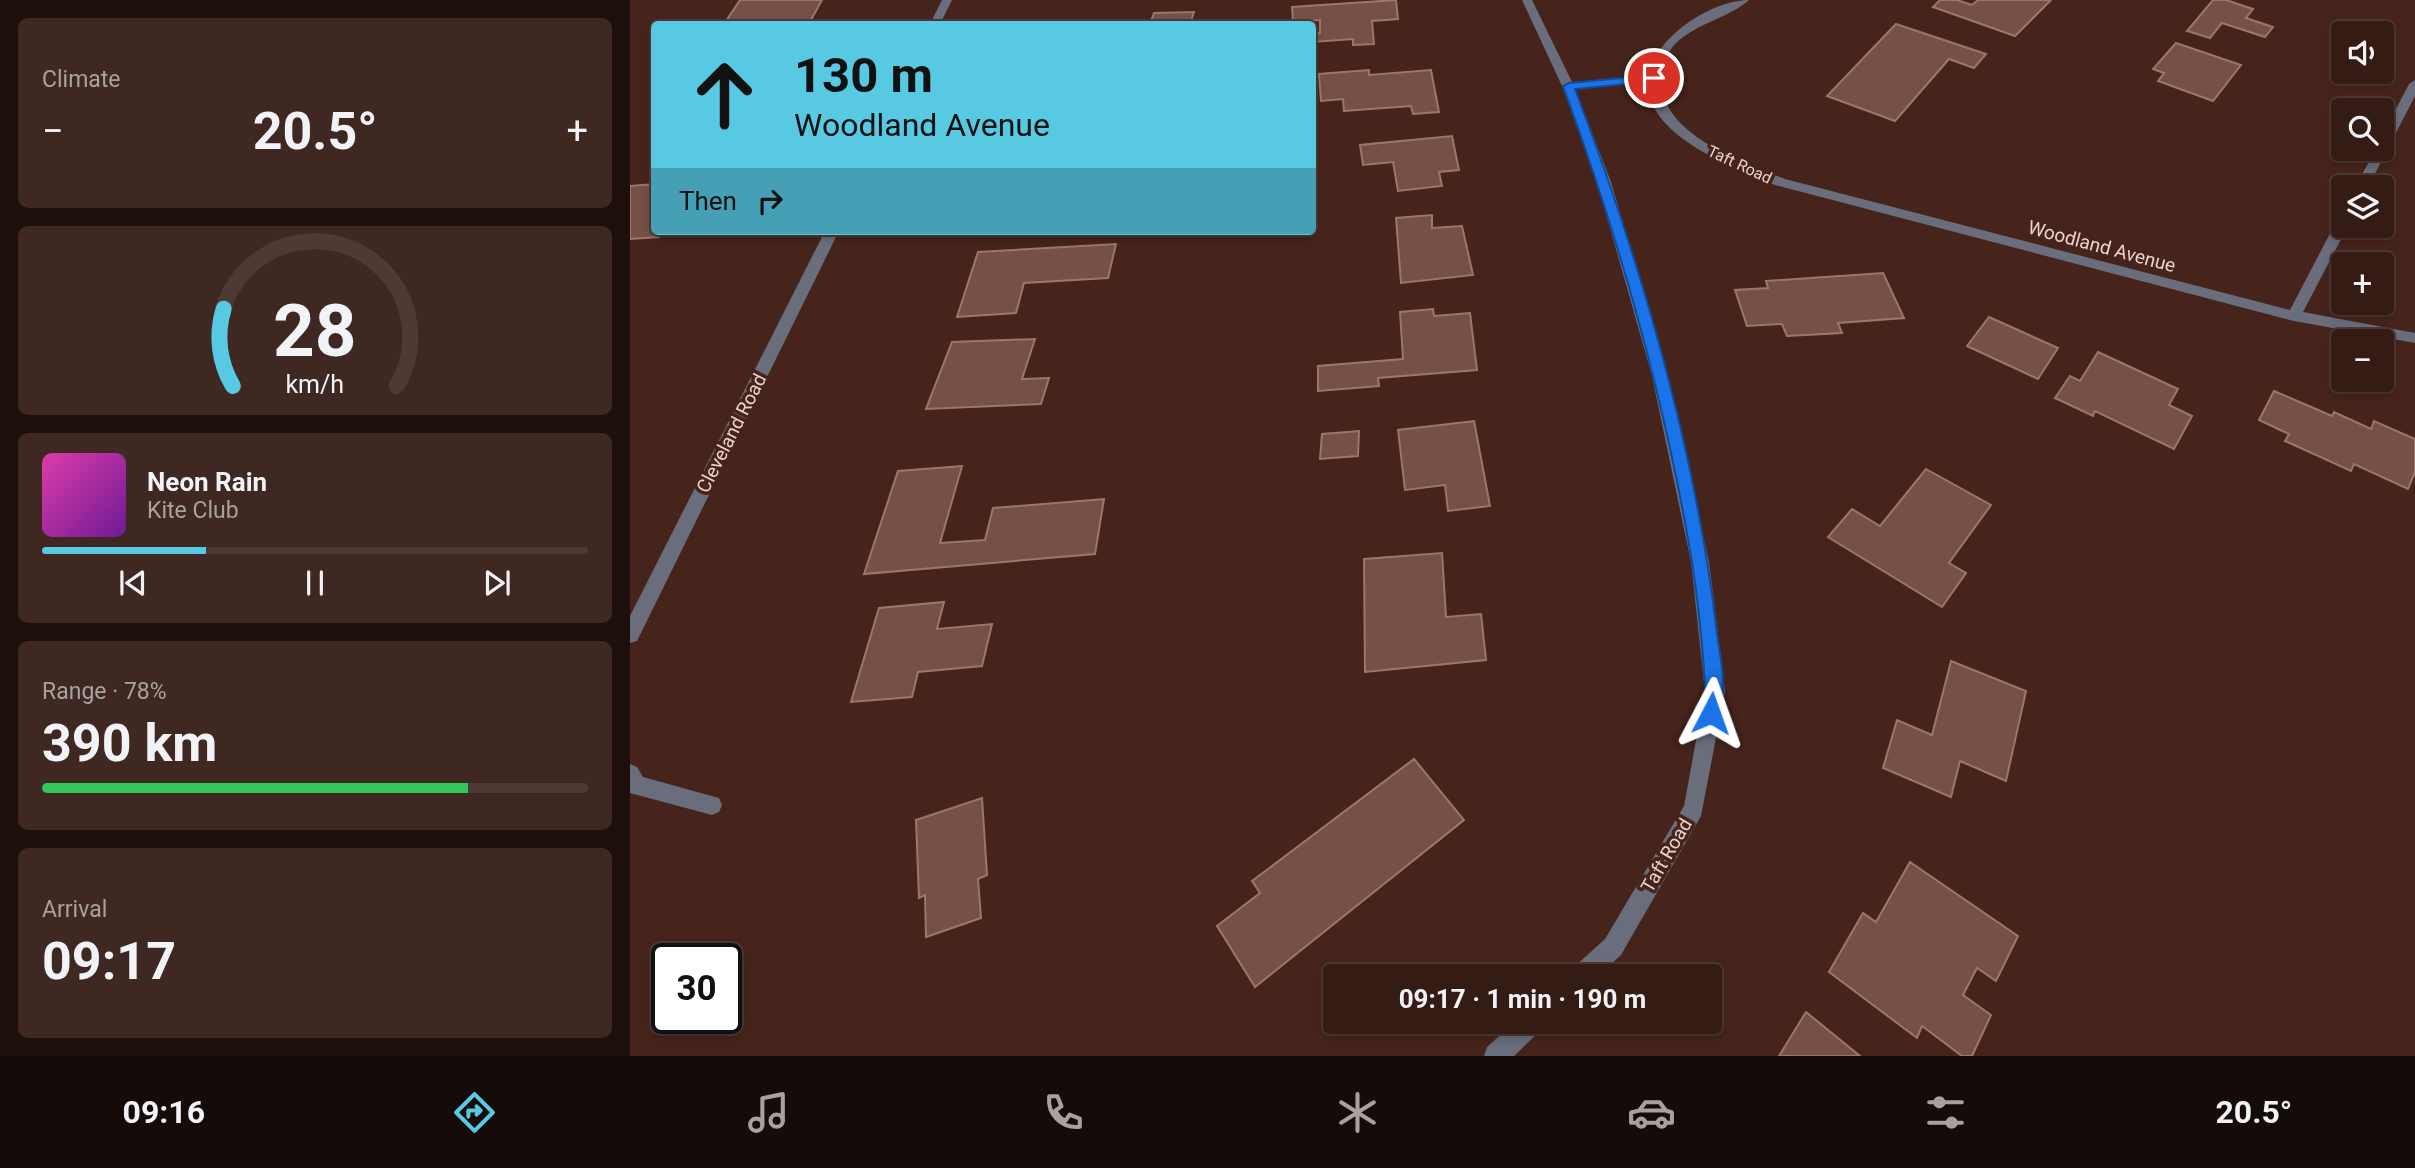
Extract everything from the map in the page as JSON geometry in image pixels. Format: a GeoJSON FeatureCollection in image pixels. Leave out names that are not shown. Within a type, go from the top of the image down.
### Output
{"type":"FeatureCollection","features":[{"type":"Feature","properties":{"kind":"street"},"geometry":{"type":"LineString","coordinates":[[936,21],[947,0]]}},
{"type":"Feature","properties":{"kind":"street"},"geometry":{"type":"LineString","coordinates":[[1527,0],[1569,86],[1654,78],[1661,57],[1672,41],[1693,25],[1744,0]]}},
{"type":"Feature","properties":{"kind":"street","name":"Taft Road"},"geometry":{"type":"LineString","coordinates":[[1654,78],[1664,111],[1685,133],[1730,162],[1780,182]]}},
{"type":"Feature","properties":{"kind":"street"},"geometry":{"type":"LineString","coordinates":[[2394,125],[2415,85]]}},
{"type":"Feature","properties":{"kind":"street","name":"Taft Road"},"geometry":{"type":"LineString","coordinates":[[1569,86],[1604,182],[1660,376],[1700,562],[1714,691],[1694,809],[1613,947],[1594,964]]}},
{"type":"Feature","properties":{"kind":"street","name":"Woodland Avenue"},"geometry":{"type":"LineString","coordinates":[[1780,182],[2294,316],[2415,338]]}},
{"type":"Feature","properties":{"kind":"street","name":"Cleveland Road"},"geometry":{"type":"LineString","coordinates":[[630,635],[830,235]]}},
{"type":"Feature","properties":{"kind":"street"},"geometry":{"type":"LineString","coordinates":[[2294,316],[2335,238]]}},
{"type":"Feature","properties":{"kind":"street"},"geometry":{"type":"LineString","coordinates":[[630,774],[636,785],[712,805]]}},
{"type":"Feature","properties":{"kind":"street"},"geometry":{"type":"LineString","coordinates":[[1496,1056],[1519,1034]]}},
{"type":"Feature","properties":{"kind":"building"},"geometry":{"type":"Polygon","coordinates":[[[740,0],[822,0],[811,20],[726,21],[740,0]]]}},
{"type":"Feature","properties":{"kind":"building"},"geometry":{"type":"Polygon","coordinates":[[[1396,0],[1398,19],[1372,21],[1374,44],[1353,45],[1353,39],[1316,42],[1316,34],[1320,33],[1320,20],[1293,21],[1292,7],[1396,0]]]}},
{"type":"Feature","properties":{"kind":"building"},"geometry":{"type":"Polygon","coordinates":[[[1940,0],[1957,0],[1972,5],[1978,0],[2051,0],[2015,36],[1933,7],[1940,0]]]}},
{"type":"Feature","properties":{"kind":"building"},"geometry":{"type":"Polygon","coordinates":[[[2213,0],[2226,0],[2253,9],[2246,18],[2273,27],[2265,37],[2222,23],[2210,38],[2187,31],[2213,0]]]}},
{"type":"Feature","properties":{"kind":"building"},"geometry":{"type":"Polygon","coordinates":[[[1194,12],[1191,21],[1151,21],[1154,13],[1194,12]]]}},
{"type":"Feature","properties":{"kind":"building"},"geometry":{"type":"Polygon","coordinates":[[[1896,24],[1986,54],[1974,68],[1949,59],[1895,121],[1827,96],[1896,24]]]}},
{"type":"Feature","properties":{"kind":"building"},"geometry":{"type":"Polygon","coordinates":[[[2176,43],[2241,65],[2213,101],[2158,81],[2164,73],[2153,69],[2176,43]]]}},
{"type":"Feature","properties":{"kind":"building"},"geometry":{"type":"Polygon","coordinates":[[[1369,70],[1369,75],[1431,70],[1439,112],[1413,114],[1411,106],[1344,111],[1343,99],[1321,101],[1319,74],[1369,70]]]}},
{"type":"Feature","properties":{"kind":"building"},"geometry":{"type":"Polygon","coordinates":[[[1452,136],[1459,170],[1439,172],[1442,186],[1398,191],[1393,162],[1363,165],[1360,145],[1452,136]]]}},
{"type":"Feature","properties":{"kind":"building"},"geometry":{"type":"Polygon","coordinates":[[[651,184],[651,235],[660,235],[659,237],[630,239],[630,186],[651,184]]]}},
{"type":"Feature","properties":{"kind":"building"},"geometry":{"type":"Polygon","coordinates":[[[1432,215],[1432,228],[1462,226],[1473,275],[1401,283],[1396,218],[1432,215]]]}},
{"type":"Feature","properties":{"kind":"building"},"geometry":{"type":"Polygon","coordinates":[[[1116,244],[1108,278],[1024,283],[1016,313],[957,317],[978,252],[1116,244]]]}},
{"type":"Feature","properties":{"kind":"building"},"geometry":{"type":"Polygon","coordinates":[[[1883,273],[1904,318],[1838,323],[1842,333],[1787,336],[1782,324],[1747,326],[1735,290],[1768,288],[1766,281],[1883,273]]]}},
{"type":"Feature","properties":{"kind":"building"},"geometry":{"type":"Polygon","coordinates":[[[1433,309],[1434,316],[1470,313],[1477,370],[1378,378],[1379,386],[1318,391],[1318,366],[1403,359],[1400,312],[1433,309]]]}},
{"type":"Feature","properties":{"kind":"building"},"geometry":{"type":"Polygon","coordinates":[[[1989,317],[2058,348],[2038,379],[1967,346],[1989,317]]]}},
{"type":"Feature","properties":{"kind":"building"},"geometry":{"type":"Polygon","coordinates":[[[1035,339],[1022,379],[1049,378],[1041,404],[926,409],[952,342],[1035,339]]]}},
{"type":"Feature","properties":{"kind":"building"},"geometry":{"type":"Polygon","coordinates":[[[2098,352],[2178,389],[2169,405],[2192,416],[2174,449],[2095,411],[2093,416],[2055,398],[2070,376],[2080,381],[2098,352]]]}},
{"type":"Feature","properties":{"kind":"building"},"geometry":{"type":"Polygon","coordinates":[[[2274,391],[2332,416],[2334,412],[2371,429],[2374,421],[2415,439],[2415,472],[2408,489],[2354,464],[2351,471],[2285,441],[2289,434],[2259,420],[2274,391]]]}},
{"type":"Feature","properties":{"kind":"building"},"geometry":{"type":"Polygon","coordinates":[[[1474,421],[1490,506],[1448,511],[1445,485],[1405,490],[1398,430],[1474,421]]]}},
{"type":"Feature","properties":{"kind":"building"},"geometry":{"type":"Polygon","coordinates":[[[1359,431],[1358,456],[1320,459],[1322,434],[1359,431]]]}},
{"type":"Feature","properties":{"kind":"building"},"geometry":{"type":"Polygon","coordinates":[[[962,466],[940,543],[985,540],[993,508],[1104,499],[1095,554],[864,574],[898,471],[962,466]]]}},
{"type":"Feature","properties":{"kind":"building"},"geometry":{"type":"Polygon","coordinates":[[[1926,469],[1991,505],[1949,563],[1966,573],[1942,607],[1828,537],[1852,509],[1880,526],[1926,469]]]}},
{"type":"Feature","properties":{"kind":"building"},"geometry":{"type":"Polygon","coordinates":[[[1442,553],[1446,617],[1481,614],[1486,660],[1365,672],[1364,559],[1442,553]]]}},
{"type":"Feature","properties":{"kind":"building"},"geometry":{"type":"Polygon","coordinates":[[[944,602],[937,629],[992,624],[982,666],[918,672],[912,697],[851,702],[879,608],[944,602]]]}},
{"type":"Feature","properties":{"kind":"building"},"geometry":{"type":"Polygon","coordinates":[[[1951,661],[2026,691],[2006,781],[1960,761],[1951,797],[1883,768],[1897,720],[1932,735],[1951,661]]]}},
{"type":"Feature","properties":{"kind":"building"},"geometry":{"type":"Polygon","coordinates":[[[1414,759],[1464,820],[1255,987],[1217,926],[1260,893],[1252,881],[1414,759]]]}},
{"type":"Feature","properties":{"kind":"building"},"geometry":{"type":"Polygon","coordinates":[[[982,798],[987,875],[978,879],[981,918],[926,937],[925,895],[919,898],[916,820],[982,798]]]}},
{"type":"Feature","properties":{"kind":"building"},"geometry":{"type":"Polygon","coordinates":[[[1910,862],[2018,936],[1996,981],[1977,968],[1963,995],[1991,1015],[1972,1056],[1962,1056],[1922,1026],[1917,1038],[1829,972],[1863,913],[1876,922],[1910,862]]]}},
{"type":"Feature","properties":{"kind":"building"},"geometry":{"type":"Polygon","coordinates":[[[1806,1012],[1860,1056],[1779,1056],[1806,1012]]]}},
{"type":"Feature","properties":{"kind":"route"},"geometry":{"type":"LineString","coordinates":[[1654,78],[1569,86],[1604,182],[1660,376],[1700,562],[1714,691],[1711,713]]}}]}
